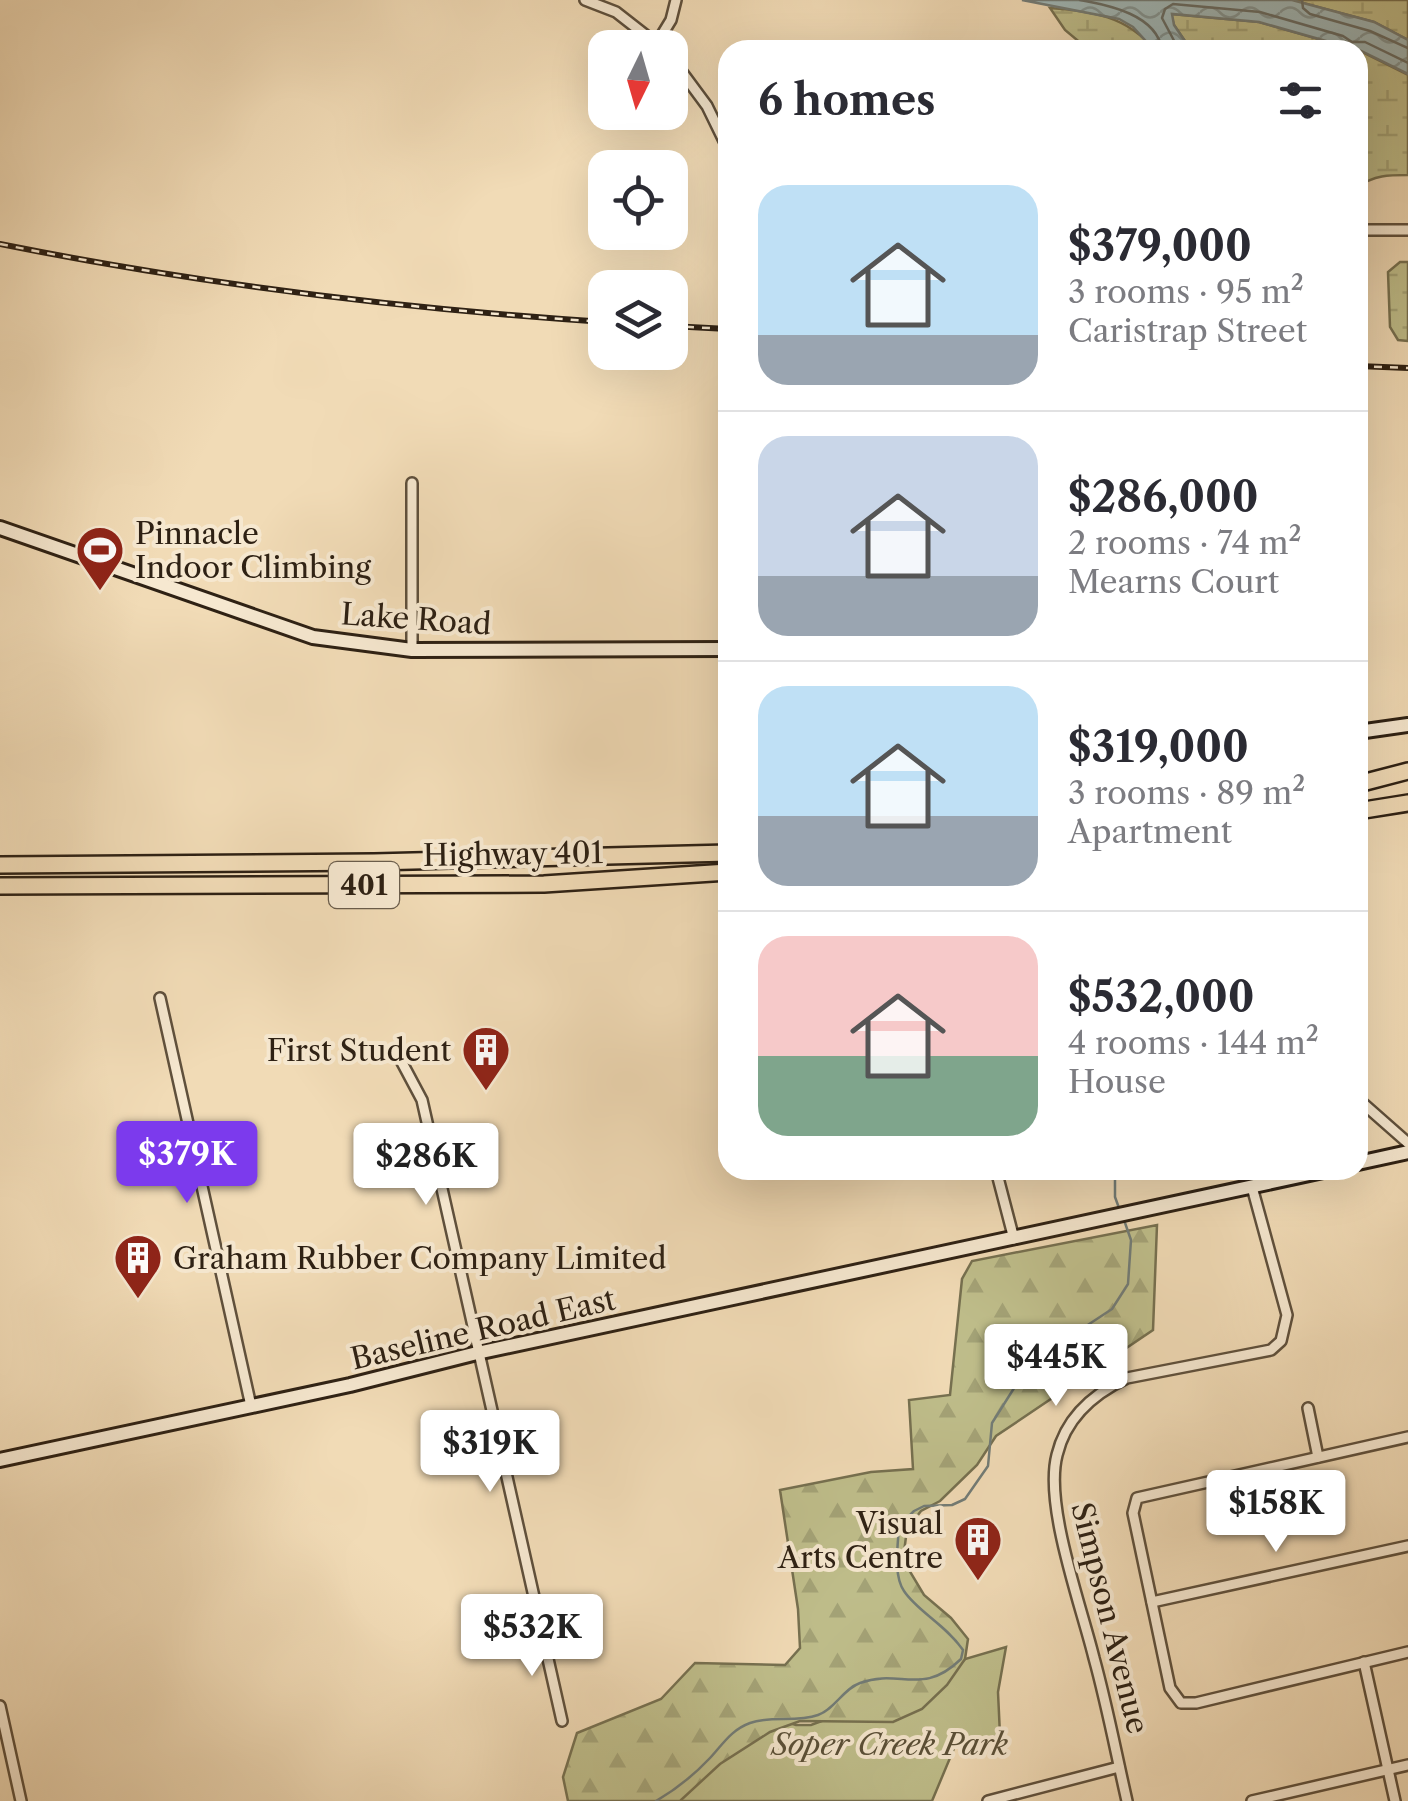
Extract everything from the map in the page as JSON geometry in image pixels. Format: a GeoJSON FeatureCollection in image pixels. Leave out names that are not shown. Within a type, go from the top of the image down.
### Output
{"type":"FeatureCollection","features":[{"type":"Feature","properties":{"kind":"highway"},"geometry":{"type":"LineString","coordinates":[[1368,783],[1408,771]]}},
{"type":"Feature","properties":{"kind":"highway"},"geometry":{"type":"LineString","coordinates":[[1368,785],[1408,780]]}},
{"type":"Feature","properties":{"kind":"highway"},"geometry":{"type":"LineString","coordinates":[[1368,812],[1408,803]]}},
{"type":"Feature","properties":{"kind":"highway"},"geometry":{"type":"LineString","coordinates":[[1368,813],[1408,811]]}},
{"type":"Feature","properties":{"kind":"highway","name":"Highway 401"},"geometry":{"type":"LineString","coordinates":[[0,865],[718,854]]}},
{"type":"Feature","properties":{"kind":"highway","name":"Highway 401"},"geometry":{"type":"LineString","coordinates":[[0,886],[544,884],[718,873]]}},
{"type":"Feature","properties":{"kind":"street"},"geometry":{"type":"LineString","coordinates":[[584,0],[616,12],[640,30]]}},
{"type":"Feature","properties":{"kind":"street"},"geometry":{"type":"LineString","coordinates":[[667,30],[676,0]]}},
{"type":"Feature","properties":{"kind":"street"},"geometry":{"type":"LineString","coordinates":[[688,80],[708,106],[718,128]]}},
{"type":"Feature","properties":{"kind":"street"},"geometry":{"type":"LineString","coordinates":[[1368,230],[1408,230]]}},
{"type":"Feature","properties":{"kind":"street"},"geometry":{"type":"LineString","coordinates":[[412,483],[412,650]]}},
{"type":"Feature","properties":{"kind":"street","name":"Lake Road"},"geometry":{"type":"LineString","coordinates":[[0,528],[313,637],[412,650],[718,649]]}},
{"type":"Feature","properties":{"kind":"street"},"geometry":{"type":"LineString","coordinates":[[1368,731],[1408,725]]}},
{"type":"Feature","properties":{"kind":"street"},"geometry":{"type":"LineString","coordinates":[[160,998],[251,1406]]}},
{"type":"Feature","properties":{"kind":"street"},"geometry":{"type":"LineString","coordinates":[[398,1055],[422,1100],[562,1721]]}},
{"type":"Feature","properties":{"kind":"street"},"geometry":{"type":"LineString","coordinates":[[1368,1109],[1408,1143]]}},
{"type":"Feature","properties":{"kind":"street"},"geometry":{"type":"LineString","coordinates":[[1368,1161],[1408,1152]]}},
{"type":"Feature","properties":{"kind":"street"},"geometry":{"type":"LineString","coordinates":[[999,1180],[1014,1239]]}},
{"type":"Feature","properties":{"kind":"street","name":"Baseline Road East"},"geometry":{"type":"LineString","coordinates":[[0,1460],[1283,1180]]}},
{"type":"Feature","properties":{"kind":"street","name":"Simpson Avenue"},"geometry":{"type":"LineString","coordinates":[[1127,1801],[1111,1723],[1063,1542],[1053,1491],[1057,1453],[1076,1414],[1109,1386],[1127,1378],[1271,1350],[1281,1342],[1287,1316],[1252,1187]]}},
{"type":"Feature","properties":{"kind":"street"},"geometry":{"type":"LineString","coordinates":[[1308,1408],[1318,1457]]}},
{"type":"Feature","properties":{"kind":"street"},"geometry":{"type":"LineString","coordinates":[[1408,1437],[1137,1498],[1133,1514],[1170,1688],[1181,1703],[1196,1704],[1408,1652]]}},
{"type":"Feature","properties":{"kind":"street"},"geometry":{"type":"LineString","coordinates":[[1152,1602],[1408,1546]]}},
{"type":"Feature","properties":{"kind":"street"},"geometry":{"type":"LineString","coordinates":[[1364,1662],[1395,1801]]}},
{"type":"Feature","properties":{"kind":"street"},"geometry":{"type":"LineString","coordinates":[[0,1706],[21,1801]]}},
{"type":"Feature","properties":{"kind":"street"},"geometry":{"type":"LineString","coordinates":[[1256,1800],[1408,1765]]}},
{"type":"Feature","properties":{"kind":"street"},"geometry":{"type":"LineString","coordinates":[[988,1801],[1119,1766]]}},
{"type":"Feature","properties":{"kind":"green space"},"geometry":{"type":"Polygon","coordinates":[[[1292,0],[1408,0],[1408,40],[1374,22],[1292,0]]]}},
{"type":"Feature","properties":{"kind":"green space"},"geometry":{"type":"Polygon","coordinates":[[[1050,8],[1108,17],[1145,40],[1077,40],[1050,8]]]}},
{"type":"Feature","properties":{"kind":"green space"},"geometry":{"type":"Polygon","coordinates":[[[1171,14],[1259,22],[1322,40],[1184,40],[1171,14]]]}},
{"type":"Feature","properties":{"kind":"green space"},"geometry":{"type":"Polygon","coordinates":[[[1368,55],[1408,75],[1408,175],[1368,181],[1368,55]]]}},
{"type":"Feature","properties":{"kind":"green space"},"geometry":{"type":"Polygon","coordinates":[[[1400,262],[1408,262],[1408,341],[1398,340],[1390,327],[1388,272],[1400,262]]]}},
{"type":"Feature","properties":{"kind":"green space"},"geometry":{"type":"Polygon","coordinates":[[[1157,1225],[1153,1330],[996,1436],[977,1465],[940,1501],[921,1511],[907,1529],[903,1560],[924,1595],[968,1639],[965,1659],[947,1685],[922,1709],[893,1722],[800,1721],[770,1732],[720,1764],[680,1801],[568,1801],[563,1777],[577,1733],[661,1699],[695,1663],[785,1665],[800,1648],[780,1490],[871,1472],[913,1469],[909,1400],[950,1395],[962,1279],[972,1261],[1157,1225]]]}},
{"type":"Feature","properties":{"kind":"green space","name":"Soper Creek Park"},"geometry":{"type":"Polygon","coordinates":[[[1006,1647],[998,1692],[1000,1735],[955,1746],[932,1801],[672,1801],[718,1758],[783,1721],[811,1725],[950,1674],[965,1659],[1006,1647]]]}},
{"type":"Feature","properties":{"kind":"water"},"geometry":{"type":"Polygon","coordinates":[[[1022,0],[1292,0],[1374,22],[1408,40],[1408,74],[1368,54],[1368,40],[1322,40],[1259,22],[1172,14],[1184,40],[1145,40],[1119,19],[1022,0]]]}},
{"type":"Feature","properties":{"kind":"waterway"},"geometry":{"type":"LineString","coordinates":[[1115,1180],[1119,1208]]}},
{"type":"Feature","properties":{"kind":"waterway"},"geometry":{"type":"LineString","coordinates":[[656,1801],[691,1776],[743,1726],[818,1715],[860,1683],[934,1677],[961,1659],[963,1650],[956,1641],[904,1591],[898,1577],[899,1526],[924,1506],[952,1505],[965,1499],[988,1466],[992,1423],[1030,1363],[1112,1309],[1128,1284],[1131,1240],[1124,1220]]}},
{"type":"Feature","properties":{"kind":"railway"},"geometry":{"type":"LineString","coordinates":[[0,244],[301,293],[588,321]]}},
{"type":"Feature","properties":{"kind":"railway"},"geometry":{"type":"LineString","coordinates":[[688,327],[718,328]]}},
{"type":"Feature","properties":{"kind":"railway"},"geometry":{"type":"LineString","coordinates":[[1368,366],[1408,368]]}},
{"type":"Feature","properties":{"kind":"place","name":"Pinnacle Indoor Climbing"},"geometry":{"type":"Point","coordinates":[100,592]}},
{"type":"Feature","properties":{"kind":"place","name":"First Student"},"geometry":{"type":"Point","coordinates":[486,1092]}},
{"type":"Feature","properties":{"kind":"place","name":"Graham Rubber Company Limited"},"geometry":{"type":"Point","coordinates":[138,1300]}},
{"type":"Feature","properties":{"kind":"place","name":"Visual Arts Centre"},"geometry":{"type":"Point","coordinates":[978,1582]}}]}
